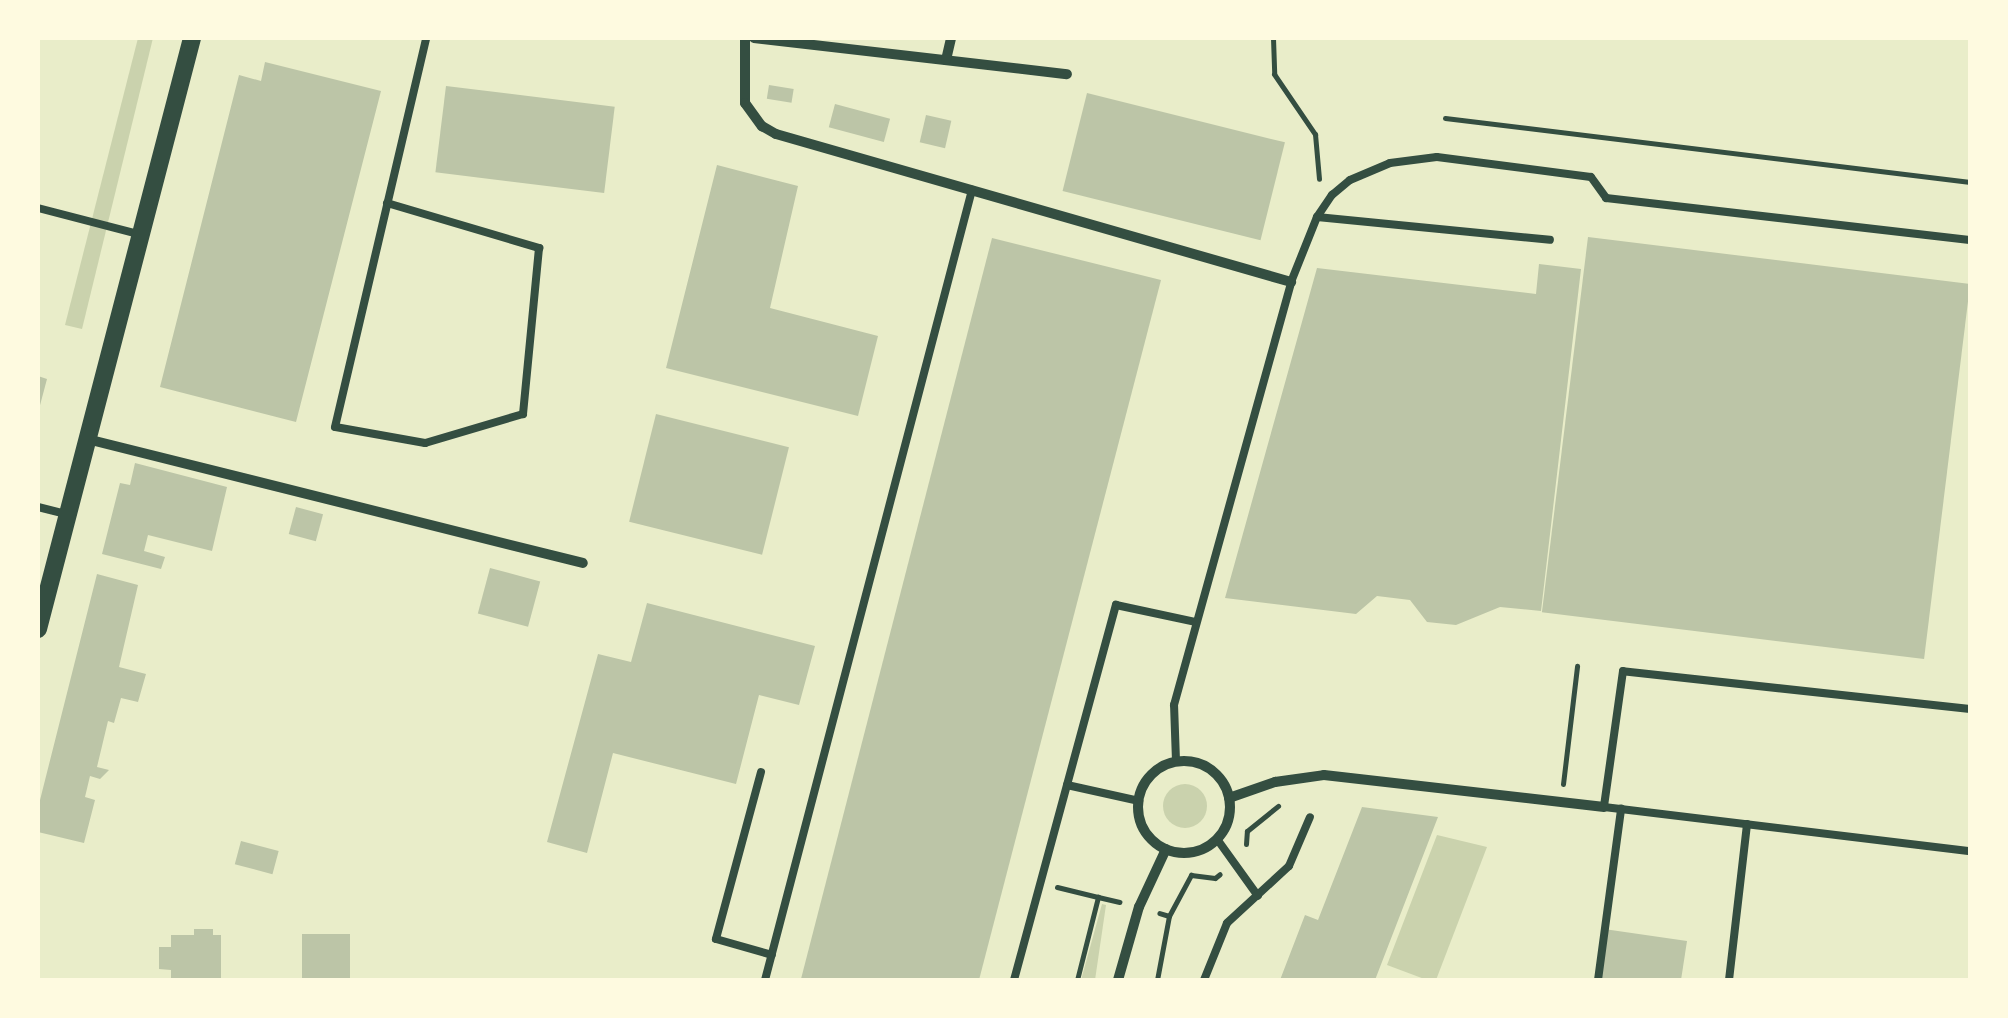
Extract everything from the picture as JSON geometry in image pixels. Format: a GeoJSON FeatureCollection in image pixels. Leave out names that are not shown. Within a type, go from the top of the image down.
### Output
{"type":"FeatureCollection","features":[{"type":"Feature","properties":{"kind":"street"},"geometry":{"type":"LineString","coordinates":[[38,629],[192,38]]}},
{"type":"Feature","properties":{"kind":"street"},"geometry":{"type":"LineString","coordinates":[[745,38],[745,102],[762,126],[1292,282]]}},
{"type":"Feature","properties":{"kind":"street"},"geometry":{"type":"LineString","coordinates":[[754,38],[1067,74]]}},
{"type":"Feature","properties":{"kind":"street"},"geometry":{"type":"LineString","coordinates":[[946,60],[951,38]]}},
{"type":"Feature","properties":{"kind":"street"},"geometry":{"type":"LineString","coordinates":[[86,439],[583,563]]}},
{"type":"Feature","properties":{"kind":"street"},"geometry":{"type":"LineString","coordinates":[[1176,761],[1190,761],[1216,773],[1230,798],[1230,813],[1217,839],[1193,852],[1166,849],[1147,834],[1139,801],[1150,775],[1176,761]]}},
{"type":"Feature","properties":{"kind":"street"},"geometry":{"type":"LineString","coordinates":[[1230,798],[1275,782],[1324,775],[1604,807]]}},
{"type":"Feature","properties":{"kind":"street"},"geometry":{"type":"LineString","coordinates":[[1118,980],[1139,908],[1166,849]]}},
{"type":"Feature","properties":{"kind":"lane"},"geometry":{"type":"LineString","coordinates":[[387,203],[539,248],[524,414],[425,444],[335,427],[387,203],[426,38]]}},
{"type":"Feature","properties":{"kind":"lane"},"geometry":{"type":"LineString","coordinates":[[1176,761],[1174,705],[1292,282],[1317,218],[1341,188],[1370,170],[1413,158],[1437,158],[1591,178],[1606,198],[1970,240]]}},
{"type":"Feature","properties":{"kind":"lane"},"geometry":{"type":"LineString","coordinates":[[765,980],[972,190]]}},
{"type":"Feature","properties":{"kind":"lane"},"geometry":{"type":"LineString","coordinates":[[38,208],[142,236]]}},
{"type":"Feature","properties":{"kind":"lane"},"geometry":{"type":"LineString","coordinates":[[1317,218],[1550,240]]}},
{"type":"Feature","properties":{"kind":"lane"},"geometry":{"type":"LineString","coordinates":[[38,507],[67,514]]}},
{"type":"Feature","properties":{"kind":"lane"},"geometry":{"type":"LineString","coordinates":[[1014,980],[1116,605],[1196,622]]}},
{"type":"Feature","properties":{"kind":"lane"},"geometry":{"type":"LineString","coordinates":[[1970,709],[1623,671],[1604,807],[1970,851]]}},
{"type":"Feature","properties":{"kind":"lane"},"geometry":{"type":"LineString","coordinates":[[762,772],[716,938],[772,955]]}},
{"type":"Feature","properties":{"kind":"lane"},"geometry":{"type":"LineString","coordinates":[[1067,785],[1139,801]]}},
{"type":"Feature","properties":{"kind":"lane"},"geometry":{"type":"LineString","coordinates":[[1598,980],[1621,809]]}},
{"type":"Feature","properties":{"kind":"lane"},"geometry":{"type":"LineString","coordinates":[[1204,980],[1227,923],[1290,866],[1310,817]]}},
{"type":"Feature","properties":{"kind":"lane"},"geometry":{"type":"LineString","coordinates":[[1728,980],[1747,824]]}},
{"type":"Feature","properties":{"kind":"lane"},"geometry":{"type":"LineString","coordinates":[[1217,839],[1258,896]]}},
{"type":"Feature","properties":{"kind":"path"},"geometry":{"type":"LineString","coordinates":[[1273,38],[1274,74],[1279,86],[1315,134],[1324,206]]}},
{"type":"Feature","properties":{"kind":"path"},"geometry":{"type":"LineString","coordinates":[[1445,118],[1970,182]]}},
{"type":"Feature","properties":{"kind":"path"},"geometry":{"type":"LineString","coordinates":[[1040,883],[1098,897]]}},
{"type":"Feature","properties":{"kind":"green space"},"geometry":{"type":"Polygon","coordinates":[[[138,38],[153,38],[82,329],[65,325],[138,38]]]}},
{"type":"Feature","properties":{"kind":"green space"},"geometry":{"type":"Polygon","coordinates":[[[1185,784],[1201,790],[1207,806],[1201,822],[1185,828],[1169,822],[1163,806],[1169,790],[1185,784]]]}},
{"type":"Feature","properties":{"kind":"green space"},"geometry":{"type":"Polygon","coordinates":[[[1437,835],[1487,847],[1436,980],[1427,980],[1387,965],[1437,835]]]}},
{"type":"Feature","properties":{"kind":"green space"},"geometry":{"type":"Polygon","coordinates":[[[1102,904],[1106,905],[1095,980],[1081,980],[1102,904]]]}},
{"type":"Feature","properties":{"kind":"building"},"geometry":{"type":"Polygon","coordinates":[[[265,62],[381,91],[296,422],[160,387],[239,75],[261,81],[265,62]]]}},
{"type":"Feature","properties":{"kind":"building"},"geometry":{"type":"Polygon","coordinates":[[[769,85],[794,89],[792,103],[767,99],[769,85]]]}},
{"type":"Feature","properties":{"kind":"building"},"geometry":{"type":"Polygon","coordinates":[[[446,86],[615,107],[604,193],[435,172],[446,86]]]}},
{"type":"Feature","properties":{"kind":"building"},"geometry":{"type":"Polygon","coordinates":[[[1087,93],[1285,142],[1261,240],[1063,191],[1087,93]]]}},
{"type":"Feature","properties":{"kind":"building"},"geometry":{"type":"Polygon","coordinates":[[[835,104],[890,119],[884,142],[829,127],[835,104]]]}},
{"type":"Feature","properties":{"kind":"building"},"geometry":{"type":"Polygon","coordinates":[[[926,115],[951,121],[945,148],[920,142],[926,115]]]}},
{"type":"Feature","properties":{"kind":"building"},"geometry":{"type":"Polygon","coordinates":[[[717,165],[798,186],[770,308],[878,336],[858,416],[666,368],[717,165]]]}},
{"type":"Feature","properties":{"kind":"building"},"geometry":{"type":"Polygon","coordinates":[[[1588,237],[1970,284],[1924,659],[1542,612],[1588,237]]]}},
{"type":"Feature","properties":{"kind":"building"},"geometry":{"type":"Polygon","coordinates":[[[992,238],[1161,280],[979,980],[801,979],[992,238]]]}},
{"type":"Feature","properties":{"kind":"building"},"geometry":{"type":"Polygon","coordinates":[[[1539,264],[1581,269],[1541,611],[1500,607],[1456,625],[1427,622],[1410,600],[1377,596],[1356,614],[1225,598],[1317,268],[1536,294],[1539,264]]]}},
{"type":"Feature","properties":{"kind":"building"},"geometry":{"type":"Polygon","coordinates":[[[38,376],[47,379],[39,409],[38,409],[38,376]]]}},
{"type":"Feature","properties":{"kind":"building"},"geometry":{"type":"Polygon","coordinates":[[[656,414],[789,447],[762,555],[629,522],[656,414]]]}},
{"type":"Feature","properties":{"kind":"building"},"geometry":{"type":"Polygon","coordinates":[[[135,463],[227,487],[212,551],[148,535],[144,551],[165,557],[161,569],[102,554],[120,483],[130,485],[135,463]]]}},
{"type":"Feature","properties":{"kind":"building"},"geometry":{"type":"Polygon","coordinates":[[[296,507],[323,514],[316,541],[289,534],[296,507]]]}},
{"type":"Feature","properties":{"kind":"building"},"geometry":{"type":"Polygon","coordinates":[[[490,568],[540,581],[528,627],[478,613],[490,568]]]}},
{"type":"Feature","properties":{"kind":"building"},"geometry":{"type":"Polygon","coordinates":[[[97,574],[138,585],[119,667],[146,674],[138,702],[121,698],[114,723],[108,721],[97,767],[109,770],[100,779],[90,776],[85,797],[95,800],[84,843],[38,832],[38,808],[97,574]]]}},
{"type":"Feature","properties":{"kind":"building"},"geometry":{"type":"Polygon","coordinates":[[[647,603],[815,646],[799,705],[759,695],[736,784],[613,753],[587,853],[547,842],[598,654],[631,662],[647,603]]]}},
{"type":"Feature","properties":{"kind":"building"},"geometry":{"type":"Polygon","coordinates":[[[1362,807],[1438,817],[1375,980],[1280,980],[1305,915],[1318,920],[1362,807]]]}},
{"type":"Feature","properties":{"kind":"building"},"geometry":{"type":"Polygon","coordinates":[[[241,841],[279,851],[272,874],[235,864],[241,841]]]}},
{"type":"Feature","properties":{"kind":"building"},"geometry":{"type":"Polygon","coordinates":[[[194,929],[213,929],[213,935],[221,935],[221,980],[171,980],[171,970],[159,969],[159,947],[171,947],[171,935],[194,935],[194,929]]]}},
{"type":"Feature","properties":{"kind":"building"},"geometry":{"type":"Polygon","coordinates":[[[1604,929],[1687,941],[1681,980],[1597,980],[1604,929]]]}},
{"type":"Feature","properties":{"kind":"building"},"geometry":{"type":"Polygon","coordinates":[[[302,934],[350,934],[350,980],[302,980],[302,934]]]}}]}
